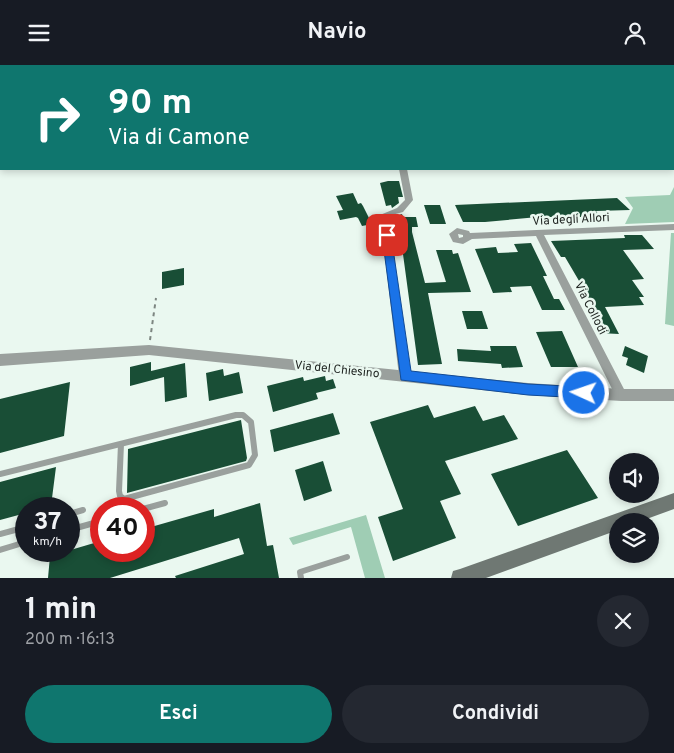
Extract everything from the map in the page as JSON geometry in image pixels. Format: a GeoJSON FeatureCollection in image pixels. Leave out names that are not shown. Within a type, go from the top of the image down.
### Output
{"type":"FeatureCollection","features":[{"type":"Feature","properties":{"kind":"main road"},"geometry":{"type":"LineString","coordinates":[[460,578],[674,501]]}},
{"type":"Feature","properties":{"kind":"street"},"geometry":{"type":"LineString","coordinates":[[403,170],[410,200],[400,210],[384,215],[405,376]]}},
{"type":"Feature","properties":{"kind":"street","name":"Via degli Allori"},"geometry":{"type":"LineString","coordinates":[[468,236],[674,227]]}},
{"type":"Feature","properties":{"kind":"street","name":"Via Collodi"},"geometry":{"type":"LineString","coordinates":[[539,233],[621,395]]}},
{"type":"Feature","properties":{"kind":"street","name":"Via del Chiesino"},"geometry":{"type":"LineString","coordinates":[[0,360],[149,350],[528,389],[621,395],[674,395]]}},
{"type":"Feature","properties":{"kind":"lane"},"geometry":{"type":"LineString","coordinates":[[0,474],[121,444],[243,415],[251,422],[256,455],[249,465],[124,499],[120,496],[119,491],[121,444]]}},
{"type":"Feature","properties":{"kind":"lane"},"geometry":{"type":"LineString","coordinates":[[155,506],[165,503]]}},
{"type":"Feature","properties":{"kind":"lane"},"geometry":{"type":"LineString","coordinates":[[0,534],[15,530]]}},
{"type":"Feature","properties":{"kind":"lane"},"geometry":{"type":"LineString","coordinates":[[0,550],[15,545]]}},
{"type":"Feature","properties":{"kind":"lane"},"geometry":{"type":"LineString","coordinates":[[301,578],[300,572],[346,557]]}},
{"type":"Feature","properties":{"kind":"path"},"geometry":{"type":"LineString","coordinates":[[149,350],[156,298]]}},
{"type":"Feature","properties":{"kind":"green space"},"geometry":{"type":"Polygon","coordinates":[[[674,187],[674,222],[625,224],[633,208],[625,197],[670,195],[674,187]]]}},
{"type":"Feature","properties":{"kind":"green space"},"geometry":{"type":"Polygon","coordinates":[[[671,233],[674,233],[674,326],[665,324],[671,233]]]}},
{"type":"Feature","properties":{"kind":"green space"},"geometry":{"type":"Polygon","coordinates":[[[366,515],[385,578],[365,578],[351,527],[293,545],[289,538],[366,515]]]}},
{"type":"Feature","properties":{"kind":"building"},"geometry":{"type":"Polygon","coordinates":[[[399,181],[403,197],[398,197],[399,203],[392,208],[391,205],[386,206],[380,183],[399,181]]]}},
{"type":"Feature","properties":{"kind":"building"},"geometry":{"type":"Polygon","coordinates":[[[353,193],[358,204],[361,203],[363,206],[372,224],[362,226],[356,217],[340,220],[337,211],[343,210],[336,196],[353,193]]]}},
{"type":"Feature","properties":{"kind":"building"},"geometry":{"type":"Polygon","coordinates":[[[617,198],[630,210],[596,211],[600,217],[538,217],[485,222],[463,222],[455,205],[617,198]]]}},
{"type":"Feature","properties":{"kind":"building"},"geometry":{"type":"Polygon","coordinates":[[[424,205],[440,205],[446,224],[430,224],[424,205]]]}},
{"type":"Feature","properties":{"kind":"building"},"geometry":{"type":"Polygon","coordinates":[[[402,214],[403,217],[416,217],[418,227],[412,227],[412,232],[425,283],[446,282],[436,250],[452,250],[453,254],[458,253],[471,292],[428,293],[442,364],[418,365],[400,232],[396,232],[393,217],[402,214]]]}},
{"type":"Feature","properties":{"kind":"building"},"geometry":{"type":"Polygon","coordinates":[[[624,235],[642,235],[654,249],[623,250],[644,279],[632,280],[644,297],[639,297],[644,305],[605,307],[619,334],[599,333],[590,315],[597,315],[583,291],[585,291],[565,257],[561,257],[551,241],[625,238],[624,235]]]}},
{"type":"Feature","properties":{"kind":"building"},"geometry":{"type":"Polygon","coordinates":[[[531,243],[547,276],[543,276],[554,299],[559,299],[565,310],[542,310],[531,286],[510,287],[512,292],[493,293],[475,249],[496,247],[498,253],[518,252],[514,244],[531,243]]]}},
{"type":"Feature","properties":{"kind":"building"},"geometry":{"type":"Polygon","coordinates":[[[184,268],[184,285],[162,289],[162,272],[184,268]]]}},
{"type":"Feature","properties":{"kind":"building"},"geometry":{"type":"Polygon","coordinates":[[[462,311],[482,311],[488,329],[467,329],[462,311]]]}},
{"type":"Feature","properties":{"kind":"building"},"geometry":{"type":"Polygon","coordinates":[[[562,331],[578,367],[551,367],[536,332],[562,331]]]}},
{"type":"Feature","properties":{"kind":"building"},"geometry":{"type":"Polygon","coordinates":[[[490,346],[516,346],[523,367],[502,368],[501,364],[458,361],[457,349],[491,351],[490,346]]]}},
{"type":"Feature","properties":{"kind":"building"},"geometry":{"type":"Polygon","coordinates":[[[625,346],[648,356],[644,373],[626,365],[628,358],[622,356],[625,346]]]}},
{"type":"Feature","properties":{"kind":"building"},"geometry":{"type":"Polygon","coordinates":[[[151,362],[151,371],[185,363],[187,397],[165,402],[164,377],[130,386],[130,367],[151,362]]]}},
{"type":"Feature","properties":{"kind":"building"},"geometry":{"type":"Polygon","coordinates":[[[223,369],[224,376],[239,372],[243,393],[209,401],[206,373],[223,369]]]}},
{"type":"Feature","properties":{"kind":"building"},"geometry":{"type":"Polygon","coordinates":[[[325,376],[326,381],[333,379],[336,388],[316,393],[318,399],[273,412],[267,386],[303,377],[304,381],[325,376]]]}},
{"type":"Feature","properties":{"kind":"building"},"geometry":{"type":"Polygon","coordinates":[[[70,382],[64,436],[0,453],[0,399],[70,382]]]}},
{"type":"Feature","properties":{"kind":"building"},"geometry":{"type":"Polygon","coordinates":[[[428,405],[434,418],[475,406],[483,421],[504,415],[518,439],[445,461],[461,494],[440,501],[456,538],[393,561],[378,517],[403,509],[370,422],[428,405]]]}},
{"type":"Feature","properties":{"kind":"building"},"geometry":{"type":"Polygon","coordinates":[[[333,413],[340,434],[274,452],[270,430],[333,413]]]}},
{"type":"Feature","properties":{"kind":"building"},"geometry":{"type":"Polygon","coordinates":[[[241,420],[246,461],[127,493],[128,449],[241,420]]]}},
{"type":"Feature","properties":{"kind":"building"},"geometry":{"type":"Polygon","coordinates":[[[567,450],[598,498],[518,526],[491,474],[567,450]]]}},
{"type":"Feature","properties":{"kind":"building"},"geometry":{"type":"Polygon","coordinates":[[[323,461],[332,491],[304,501],[295,470],[323,461]]]}},
{"type":"Feature","properties":{"kind":"building"},"geometry":{"type":"Polygon","coordinates":[[[56,467],[52,497],[15,497],[15,516],[0,520],[0,482],[56,467]]]}},
{"type":"Feature","properties":{"kind":"building"},"geometry":{"type":"Polygon","coordinates":[[[260,503],[267,546],[273,545],[279,578],[176,578],[175,576],[244,554],[239,538],[110,578],[48,578],[49,562],[80,562],[80,547],[90,544],[90,562],[155,562],[155,526],[214,509],[214,517],[260,503]]]}},
{"type":"Feature","properties":{"kind":"route"},"geometry":{"type":"LineString","coordinates":[[387,235],[405,376],[584,393]]}}]}
